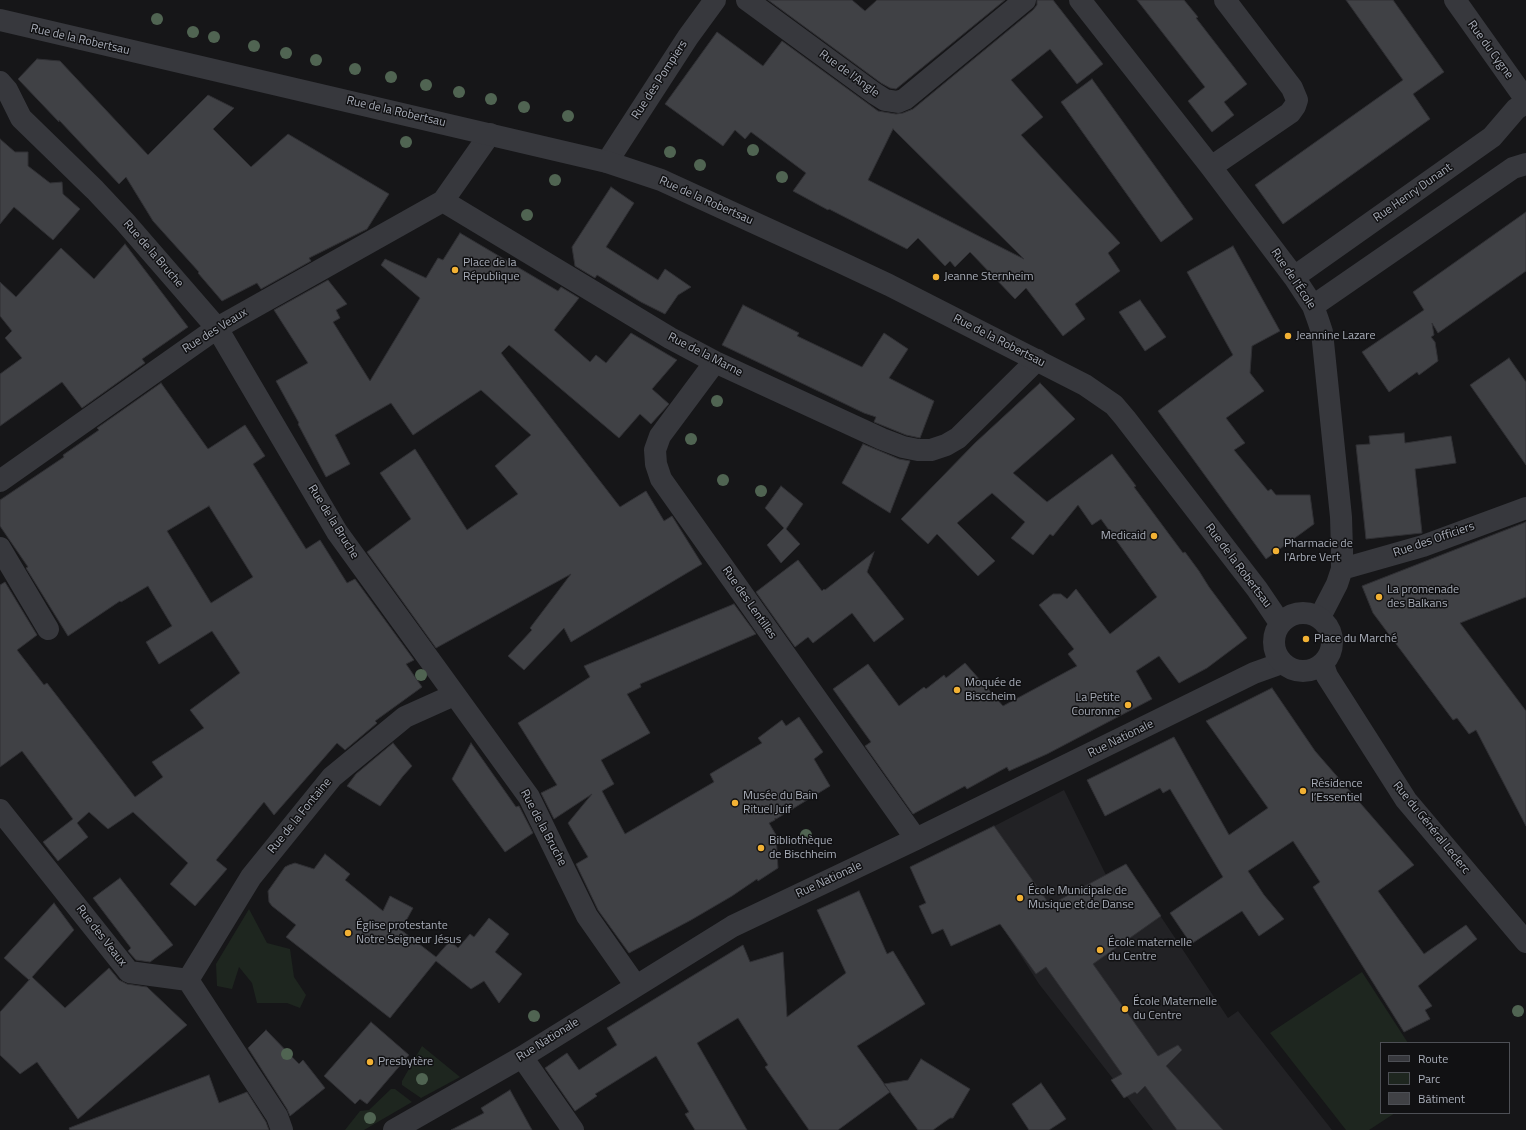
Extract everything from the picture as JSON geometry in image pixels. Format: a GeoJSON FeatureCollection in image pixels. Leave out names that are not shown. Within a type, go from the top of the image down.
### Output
{"type":"FeatureCollection","features":[{"type":"Feature","properties":{"kind":"street","name":"Rue des Pompiers"},"geometry":{"type":"LineString","coordinates":[[607,162],[688,37],[714,0]]}},
{"type":"Feature","properties":{"kind":"street","name":"Rue de l'Angle"},"geometry":{"type":"LineString","coordinates":[[748,0],[874,93],[885,100],[898,102],[905,99],[1025,0]]}},
{"type":"Feature","properties":{"kind":"street","name":"Rue de l'École"},"geometry":{"type":"LineString","coordinates":[[1080,0],[1294,277],[1313,306],[1322,332],[1341,517],[1342,569],[1337,584],[1320,617]]}},
{"type":"Feature","properties":{"kind":"street"},"geometry":{"type":"LineString","coordinates":[[1210,167],[1290,113],[1297,100],[1292,88],[1225,0]]}},
{"type":"Feature","properties":{"kind":"street","name":"Rue du Cygne"},"geometry":{"type":"LineString","coordinates":[[1455,0],[1526,100]]}},
{"type":"Feature","properties":{"kind":"street","name":"Rue de la Robertsau"},"geometry":{"type":"LineString","coordinates":[[0,20],[607,162],[661,180],[888,284],[1085,385],[1114,405],[1126,418],[1247,576],[1280,623]]}},
{"type":"Feature","properties":{"kind":"street","name":"Rue de la Bruche"},"geometry":{"type":"LineString","coordinates":[[0,82],[7,90],[21,118],[115,212],[217,328],[337,532],[529,797],[587,916],[636,986]]}},
{"type":"Feature","properties":{"kind":"street","name":"Rue Henry Dunant"},"geometry":{"type":"LineString","coordinates":[[1294,277],[1492,137],[1516,109],[1526,103]]}},
{"type":"Feature","properties":{"kind":"street"},"geometry":{"type":"LineString","coordinates":[[443,201],[490,134]]}},
{"type":"Feature","properties":{"kind":"street"},"geometry":{"type":"LineString","coordinates":[[1313,306],[1513,168],[1526,164]]}},
{"type":"Feature","properties":{"kind":"street","name":"Rue des Veaux"},"geometry":{"type":"LineString","coordinates":[[0,480],[217,328],[443,201]]}},
{"type":"Feature","properties":{"kind":"street","name":"Rue de la Marne"},"geometry":{"type":"LineString","coordinates":[[443,201],[670,338],[715,362],[882,439],[903,447],[918,450],[931,450],[946,445],[958,438],[1037,360]]}},
{"type":"Feature","properties":{"kind":"street","name":"Rue des Lentilles"},"geometry":{"type":"LineString","coordinates":[[715,362],[660,436],[654,450],[656,464],[661,479],[916,839]]}},
{"type":"Feature","properties":{"kind":"street","name":"Rue des Officiers"},"geometry":{"type":"LineString","coordinates":[[1342,569],[1423,546],[1526,508]]}},
{"type":"Feature","properties":{"kind":"street"},"geometry":{"type":"LineString","coordinates":[[0,548],[48,629]]}},
{"type":"Feature","properties":{"kind":"street"},"geometry":{"type":"LineString","coordinates":[[1304,612],[1320,617],[1327,624],[1331,632],[1333,642],[1331,651],[1324,664],[1310,670],[1300,671],[1291,669],[1282,663],[1274,648],[1274,638],[1280,623],[1295,613],[1304,612]]}},
{"type":"Feature","properties":{"kind":"street","name":"Rue Nationale"},"geometry":{"type":"LineString","coordinates":[[394,1130],[522,1057],[733,926],[916,839],[1254,673],[1282,663]]}},
{"type":"Feature","properties":{"kind":"street","name":"Rue du Général Leclerc"},"geometry":{"type":"LineString","coordinates":[[1324,664],[1327,676],[1406,800],[1526,942]]}},
{"type":"Feature","properties":{"kind":"street","name":"Rue de la Fontaine"},"geometry":{"type":"LineString","coordinates":[[188,980],[251,877],[332,777],[405,717],[454,695]]}},
{"type":"Feature","properties":{"kind":"street","name":"Rue des Veaux"},"geometry":{"type":"LineString","coordinates":[[0,810],[129,972],[188,980]]}},
{"type":"Feature","properties":{"kind":"street"},"geometry":{"type":"LineString","coordinates":[[188,980],[277,1116],[282,1130]]}},
{"type":"Feature","properties":{"kind":"street"},"geometry":{"type":"LineString","coordinates":[[522,1057],[573,1130]]}},
{"type":"Feature","properties":{"kind":"shaded area","name":"École maternelle du Centre"},"geometry":{"type":"Polygon","coordinates":[[[1064,790],[1106,875],[1126,864],[1228,1018],[1238,1011],[1332,1130],[1153,1130],[1039,984],[952,848],[1064,790]]]}},
{"type":"Feature","properties":{"kind":"green space"},"geometry":{"type":"Polygon","coordinates":[[[249,909],[267,943],[290,949],[294,977],[306,995],[300,1008],[287,1003],[257,1003],[252,983],[239,967],[232,989],[217,986],[216,964],[249,909]]]}},
{"type":"Feature","properties":{"kind":"green space"},"geometry":{"type":"Polygon","coordinates":[[[1362,972],[1407,1042],[1380,1042],[1380,1114],[1393,1114],[1369,1130],[1346,1130],[1270,1033],[1362,972]]]}},
{"type":"Feature","properties":{"kind":"green space"},"geometry":{"type":"Polygon","coordinates":[[[422,1046],[460,1077],[421,1098],[402,1085],[402,1081],[422,1046]]]}},
{"type":"Feature","properties":{"kind":"green space"},"geometry":{"type":"Polygon","coordinates":[[[391,1089],[395,1089],[412,1102],[364,1130],[345,1130],[360,1111],[369,1110],[391,1089]]]}},
{"type":"Feature","properties":{"kind":"building"},"geometry":{"type":"Polygon","coordinates":[[[768,0],[852,0],[865,11],[877,0],[1005,0],[896,89],[890,88],[881,83],[768,0]]]}},
{"type":"Feature","properties":{"kind":"building"},"geometry":{"type":"Polygon","coordinates":[[[1037,0],[1053,0],[1103,64],[1077,84],[1050,49],[1011,80],[1043,117],[1021,135],[1120,243],[1108,253],[1120,271],[1075,304],[1085,319],[1063,336],[1026,288],[1015,299],[970,252],[955,267],[950,261],[945,266],[918,238],[907,249],[793,191],[806,173],[751,132],[745,139],[735,130],[723,146],[665,104],[717,32],[763,66],[782,41],[878,111],[896,114],[903,113],[913,109],[1033,10],[1037,5],[1037,0]],[[893,129],[868,180],[1024,259],[893,129]]]}},
{"type":"Feature","properties":{"kind":"building"},"geometry":{"type":"Polygon","coordinates":[[[1137,0],[1184,0],[1247,84],[1224,102],[1234,115],[1212,132],[1188,101],[1205,87],[1137,0]]]}},
{"type":"Feature","properties":{"kind":"building"},"geometry":{"type":"Polygon","coordinates":[[[1346,0],[1393,0],[1444,72],[1413,94],[1430,119],[1283,224],[1255,185],[1403,80],[1346,0]]]}},
{"type":"Feature","properties":{"kind":"building"},"geometry":{"type":"Polygon","coordinates":[[[37,59],[60,61],[148,155],[208,95],[234,108],[213,129],[251,167],[288,134],[389,194],[367,229],[309,258],[311,261],[261,289],[257,283],[222,301],[198,273],[199,272],[153,221],[126,177],[119,184],[18,79],[37,59]]]}},
{"type":"Feature","properties":{"kind":"building"},"geometry":{"type":"Polygon","coordinates":[[[1092,79],[1193,219],[1161,242],[1061,102],[1092,79]]]}},
{"type":"Feature","properties":{"kind":"building"},"geometry":{"type":"Polygon","coordinates":[[[0,139],[15,152],[28,152],[28,166],[50,183],[62,182],[63,194],[80,209],[53,240],[14,207],[0,224],[0,139]]]}},
{"type":"Feature","properties":{"kind":"building"},"geometry":{"type":"Polygon","coordinates":[[[611,187],[634,203],[606,247],[658,280],[665,269],[691,287],[678,295],[665,314],[641,302],[597,275],[595,278],[575,266],[572,247],[611,187]]]}},
{"type":"Feature","properties":{"kind":"building"},"geometry":{"type":"Polygon","coordinates":[[[1526,212],[1526,271],[1438,333],[1432,323],[1434,335],[1431,337],[1435,342],[1438,361],[1419,375],[1417,372],[1389,392],[1362,352],[1424,310],[1413,292],[1526,212]]]}},
{"type":"Feature","properties":{"kind":"building"},"geometry":{"type":"Polygon","coordinates":[[[460,233],[558,291],[561,287],[579,298],[554,330],[590,362],[596,355],[606,363],[631,333],[677,360],[652,389],[669,404],[651,424],[640,414],[619,438],[509,345],[501,353],[620,507],[646,491],[664,521],[672,516],[702,564],[571,642],[564,628],[524,670],[508,656],[532,630],[530,628],[571,574],[436,648],[367,552],[411,519],[380,473],[415,449],[467,530],[518,494],[495,466],[531,435],[481,390],[413,435],[391,403],[335,435],[350,464],[326,477],[276,381],[308,363],[274,310],[328,280],[347,304],[336,310],[340,318],[333,322],[370,381],[420,298],[381,265],[385,259],[426,278],[438,258],[443,260],[460,233]]]}},
{"type":"Feature","properties":{"kind":"building"},"geometry":{"type":"Polygon","coordinates":[[[125,244],[188,327],[142,359],[145,363],[82,408],[62,382],[0,426],[0,374],[22,358],[5,338],[12,331],[0,316],[0,282],[16,297],[61,248],[94,279],[125,244]]]}},
{"type":"Feature","properties":{"kind":"building"},"geometry":{"type":"Polygon","coordinates":[[[1233,246],[1280,331],[1252,346],[1250,373],[1264,391],[1226,418],[1245,443],[1234,450],[1268,491],[1271,489],[1276,495],[1310,495],[1314,524],[1266,559],[1158,411],[1233,355],[1187,272],[1233,246]]]}},
{"type":"Feature","properties":{"kind":"building"},"geometry":{"type":"Polygon","coordinates":[[[1140,300],[1166,337],[1145,351],[1119,312],[1140,300]]]}},
{"type":"Feature","properties":{"kind":"building"},"geometry":{"type":"Polygon","coordinates":[[[743,305],[799,333],[797,336],[862,367],[884,333],[908,349],[889,378],[934,401],[920,438],[906,435],[874,422],[876,417],[864,413],[722,345],[743,305]]]}},
{"type":"Feature","properties":{"kind":"building"},"geometry":{"type":"Polygon","coordinates":[[[1509,358],[1526,382],[1526,465],[1470,385],[1509,358]]]}},
{"type":"Feature","properties":{"kind":"building"},"geometry":{"type":"Polygon","coordinates":[[[161,383],[208,449],[245,425],[265,456],[253,464],[306,549],[320,540],[347,583],[355,579],[414,660],[406,664],[422,687],[375,721],[377,723],[345,750],[337,743],[274,815],[264,802],[216,860],[227,869],[195,906],[170,884],[188,863],[133,812],[108,829],[89,812],[77,823],[88,837],[58,861],[43,842],[73,819],[22,751],[0,767],[0,585],[5,582],[37,635],[17,650],[44,685],[47,683],[135,797],[163,777],[152,762],[204,728],[190,710],[240,673],[212,631],[159,664],[146,642],[172,626],[148,586],[121,602],[120,601],[68,636],[26,568],[28,567],[0,526],[0,500],[64,457],[63,455],[99,430],[97,428],[161,383]],[[209,506],[167,531],[211,603],[253,577],[209,506]]]}},
{"type":"Feature","properties":{"kind":"building"},"geometry":{"type":"Polygon","coordinates":[[[1040,383],[1075,419],[1013,473],[1047,502],[1112,454],[1136,486],[1134,487],[1183,553],[1185,552],[1247,638],[1207,668],[1179,683],[1159,656],[1136,671],[1152,699],[1047,754],[1009,771],[1007,767],[967,789],[965,786],[913,814],[865,746],[871,742],[833,689],[868,664],[899,706],[924,687],[926,689],[944,675],[946,678],[965,663],[1003,706],[1077,666],[1068,654],[1074,649],[1039,605],[1053,594],[1061,594],[1067,599],[1076,589],[1110,634],[1157,597],[1101,519],[1092,525],[1078,505],[1053,536],[1050,534],[1033,555],[1011,538],[1025,522],[992,493],[957,523],[995,561],[978,576],[937,534],[928,544],[901,519],[975,443],[1040,383]]]}},
{"type":"Feature","properties":{"kind":"building"},"geometry":{"type":"Polygon","coordinates":[[[1404,433],[1405,443],[1451,436],[1456,463],[1415,469],[1422,533],[1366,539],[1356,445],[1370,444],[1369,436],[1404,433]]]}},
{"type":"Feature","properties":{"kind":"building"},"geometry":{"type":"Polygon","coordinates":[[[863,444],[899,459],[910,461],[890,513],[842,483],[863,444]]]}},
{"type":"Feature","properties":{"kind":"building"},"geometry":{"type":"Polygon","coordinates":[[[781,486],[803,504],[786,529],[800,544],[781,563],[767,545],[784,528],[765,508],[781,486]]]}},
{"type":"Feature","properties":{"kind":"building"},"geometry":{"type":"Polygon","coordinates":[[[1526,522],[1526,597],[1460,623],[1526,711],[1526,826],[1476,730],[1469,734],[1457,718],[1453,720],[1373,613],[1362,586],[1526,522]]]}},
{"type":"Feature","properties":{"kind":"building"},"geometry":{"type":"Polygon","coordinates":[[[874,552],[867,572],[904,619],[874,642],[852,613],[813,643],[808,637],[795,647],[756,592],[798,560],[822,591],[824,589],[825,590],[874,552]]]}},
{"type":"Feature","properties":{"kind":"building"},"geometry":{"type":"Polygon","coordinates":[[[734,604],[756,634],[640,684],[641,687],[627,694],[650,733],[601,760],[614,784],[602,791],[625,834],[714,782],[710,774],[762,743],[758,738],[782,720],[786,726],[799,717],[823,752],[814,759],[830,786],[769,823],[776,835],[778,868],[758,881],[757,879],[732,896],[691,920],[629,953],[598,910],[576,864],[588,857],[568,823],[592,794],[554,819],[541,793],[557,785],[518,723],[590,677],[584,666],[734,604]]]}},
{"type":"Feature","properties":{"kind":"building"},"geometry":{"type":"Polygon","coordinates":[[[1272,688],[1315,751],[1414,865],[1378,891],[1424,954],[1466,925],[1477,939],[1418,986],[1432,1006],[1425,1010],[1430,1019],[1404,1032],[1313,887],[1320,882],[1293,841],[1248,871],[1264,895],[1284,919],[1259,936],[1242,911],[1191,944],[1170,913],[1223,877],[1170,789],[1163,793],[1160,788],[1105,816],[1087,780],[1174,737],[1229,835],[1268,808],[1206,721],[1272,688]]]}},
{"type":"Feature","properties":{"kind":"building"},"geometry":{"type":"Polygon","coordinates":[[[393,743],[412,766],[380,806],[347,786],[356,774],[393,743]]]}},
{"type":"Feature","properties":{"kind":"building"},"geometry":{"type":"Polygon","coordinates":[[[471,743],[516,807],[519,806],[533,833],[505,852],[452,779],[471,743]]]}},
{"type":"Feature","properties":{"kind":"building"},"geometry":{"type":"Polygon","coordinates":[[[994,826],[1050,905],[1126,864],[1161,916],[1093,964],[1158,1056],[1178,1045],[1182,1050],[1166,1066],[1223,1130],[1177,1130],[1145,1086],[1137,1094],[1135,1092],[1124,1098],[1111,1080],[1122,1074],[1046,967],[1036,974],[1000,924],[951,946],[943,929],[932,934],[919,906],[926,903],[910,867],[994,826]]]}},
{"type":"Feature","properties":{"kind":"building","name":"Église protestante Notre Seigneur Jésus"},"geometry":{"type":"Polygon","coordinates":[[[325,854],[350,874],[345,880],[383,911],[390,896],[413,908],[401,930],[436,957],[450,941],[458,948],[470,934],[474,937],[489,918],[509,934],[495,952],[522,974],[499,1003],[484,981],[471,989],[436,961],[390,1018],[286,937],[296,925],[269,902],[268,891],[285,867],[295,863],[314,869],[325,854]]]}},
{"type":"Feature","properties":{"kind":"building"},"geometry":{"type":"Polygon","coordinates":[[[120,878],[173,945],[150,962],[136,960],[128,951],[131,948],[93,898],[120,878]]]}},
{"type":"Feature","properties":{"kind":"building"},"geometry":{"type":"Polygon","coordinates":[[[859,891],[887,954],[893,951],[925,1004],[857,1046],[890,1092],[838,1130],[809,1130],[765,1067],[768,1065],[738,1018],[697,1043],[747,1130],[695,1130],[685,1114],[689,1112],[656,1056],[595,1094],[597,1096],[575,1111],[545,1068],[567,1053],[579,1070],[617,1045],[607,1028],[743,945],[750,962],[783,952],[787,1017],[846,973],[817,910],[859,891]]]}},
{"type":"Feature","properties":{"kind":"building"},"geometry":{"type":"Polygon","coordinates":[[[54,903],[74,930],[32,977],[65,1008],[109,968],[119,980],[127,984],[147,987],[187,1025],[78,1119],[37,1062],[20,1074],[0,1055],[0,1012],[30,979],[29,980],[4,958],[54,903]]]}},
{"type":"Feature","properties":{"kind":"building","name":"Presbytère"},"geometry":{"type":"Polygon","coordinates":[[[371,1022],[409,1055],[367,1104],[360,1099],[355,1104],[324,1076],[371,1022]]]}},
{"type":"Feature","properties":{"kind":"building"},"geometry":{"type":"Polygon","coordinates":[[[266,1030],[299,1064],[303,1060],[325,1088],[290,1116],[248,1048],[266,1030]]]}},
{"type":"Feature","properties":{"kind":"building"},"geometry":{"type":"Polygon","coordinates":[[[921,1059],[970,1089],[953,1118],[950,1118],[933,1130],[918,1130],[884,1084],[908,1080],[921,1059]]]}},
{"type":"Feature","properties":{"kind":"building"},"geometry":{"type":"Polygon","coordinates":[[[209,1075],[219,1103],[247,1092],[266,1122],[269,1130],[70,1130],[69,1128],[209,1075]]]}},
{"type":"Feature","properties":{"kind":"building"},"geometry":{"type":"Polygon","coordinates":[[[1041,1083],[1066,1119],[1049,1130],[1029,1130],[1012,1104],[1041,1083]]]}},
{"type":"Feature","properties":{"kind":"building"},"geometry":{"type":"Polygon","coordinates":[[[510,1090],[532,1130],[451,1130],[484,1113],[481,1108],[510,1090]]]}},
{"type":"Feature","properties":{"kind":"place","name":"Place de la République"},"geometry":{"type":"Point","coordinates":[455,270]}},
{"type":"Feature","properties":{"kind":"place","name":"Jeanne Sternheim"},"geometry":{"type":"Point","coordinates":[936,277]}},
{"type":"Feature","properties":{"kind":"place","name":"Jeannine Lazare"},"geometry":{"type":"Point","coordinates":[1288,336]}},
{"type":"Feature","properties":{"kind":"place","name":"Medicaid"},"geometry":{"type":"Point","coordinates":[1154,536]}},
{"type":"Feature","properties":{"kind":"place","name":"Pharmacie de l'Arbre Vert"},"geometry":{"type":"Point","coordinates":[1276,551]}},
{"type":"Feature","properties":{"kind":"place","name":"La promenade des Balkans"},"geometry":{"type":"Point","coordinates":[1379,597]}},
{"type":"Feature","properties":{"kind":"place","name":"Place du Marché"},"geometry":{"type":"Point","coordinates":[1306,639]}},
{"type":"Feature","properties":{"kind":"place","name":"Moquée de Bisccheim"},"geometry":{"type":"Point","coordinates":[957,690]}},
{"type":"Feature","properties":{"kind":"place","name":"La Petite Couronne"},"geometry":{"type":"Point","coordinates":[1128,705]}},
{"type":"Feature","properties":{"kind":"place","name":"Résidence l’Essentiel"},"geometry":{"type":"Point","coordinates":[1303,791]}},
{"type":"Feature","properties":{"kind":"place","name":"Musée du Bain Rituel Juif"},"geometry":{"type":"Point","coordinates":[735,803]}},
{"type":"Feature","properties":{"kind":"place","name":"Bibliothèque de Bischheim"},"geometry":{"type":"Point","coordinates":[761,848]}},
{"type":"Feature","properties":{"kind":"place","name":"École Municipale de Musique et de Danse"},"geometry":{"type":"Point","coordinates":[1020,898]}},
{"type":"Feature","properties":{"kind":"place","name":"Église protestante Notre Seigneur Jésus"},"geometry":{"type":"Point","coordinates":[348,933]}},
{"type":"Feature","properties":{"kind":"place","name":"École maternelle du Centre"},"geometry":{"type":"Point","coordinates":[1100,950]}},
{"type":"Feature","properties":{"kind":"place","name":"École Maternelle du Centre"},"geometry":{"type":"Point","coordinates":[1125,1009]}},
{"type":"Feature","properties":{"kind":"place","name":"Presbytère"},"geometry":{"type":"Point","coordinates":[370,1062]}}]}
